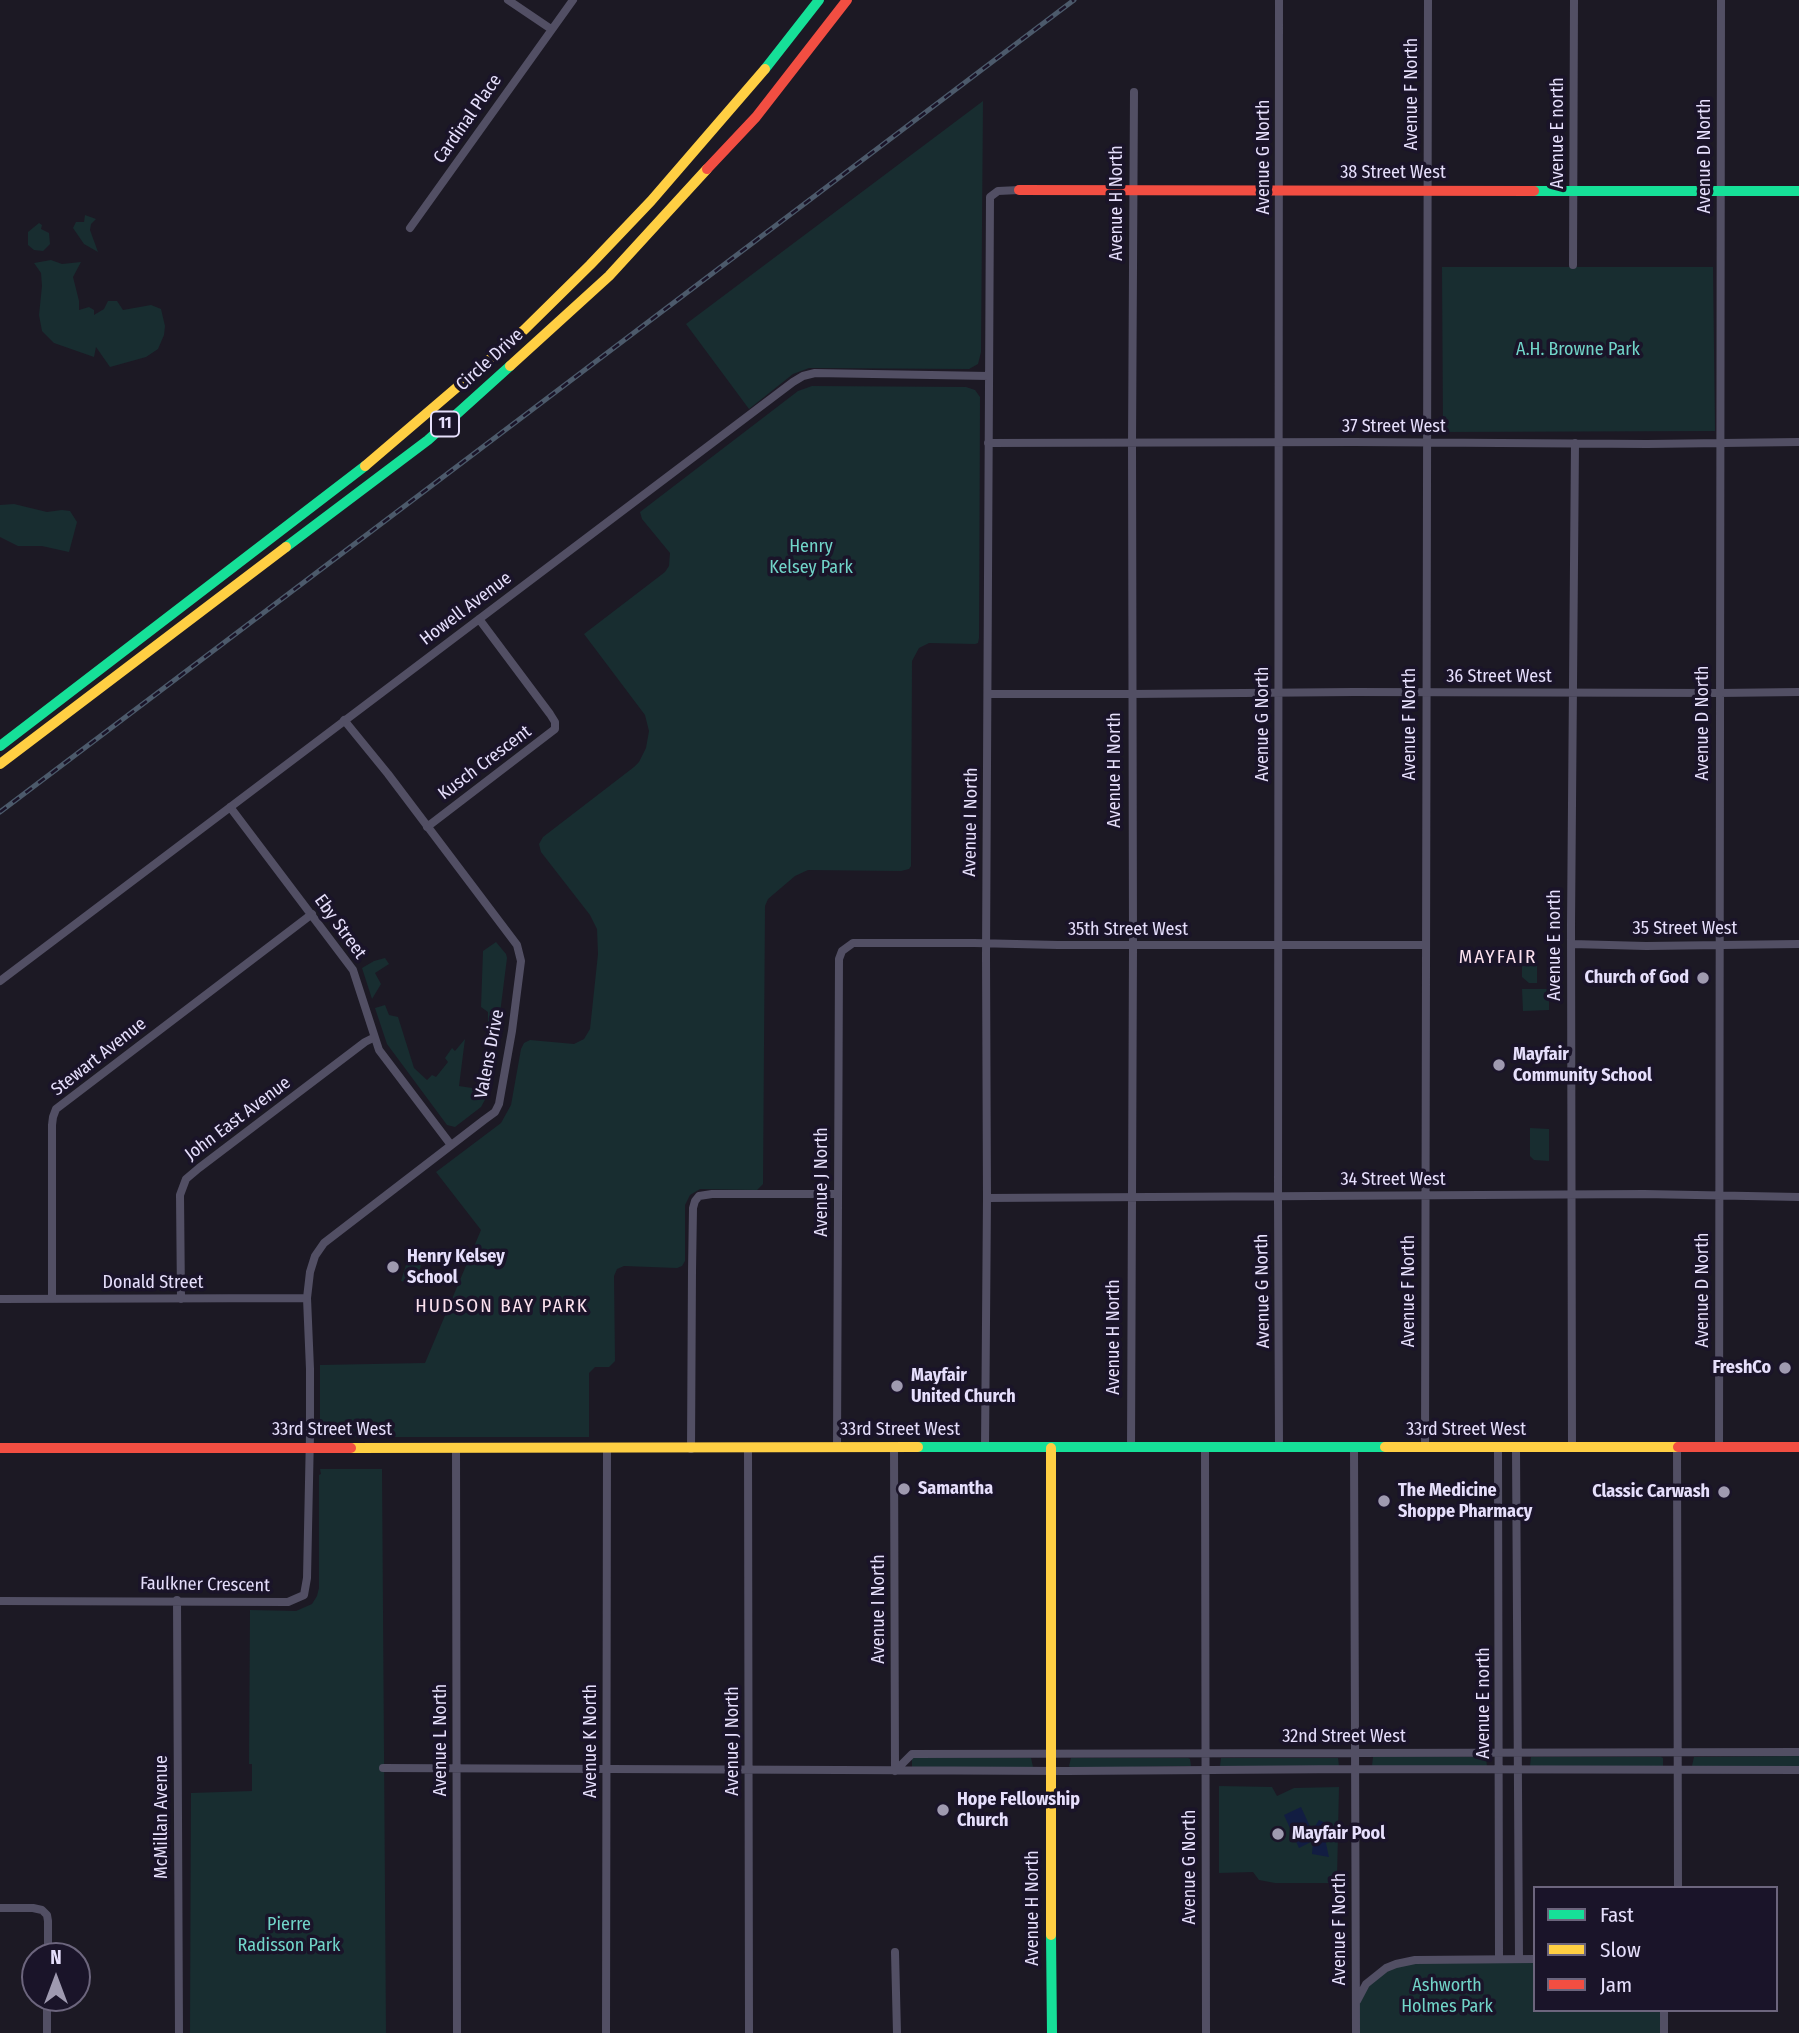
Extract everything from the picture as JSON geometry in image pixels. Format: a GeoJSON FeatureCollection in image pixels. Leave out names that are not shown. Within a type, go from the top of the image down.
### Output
{"type":"FeatureCollection","features":[{"type":"Feature","properties":{"kind":"main road","name":"Circle Drive"},"geometry":{"type":"LineString","coordinates":[[0,746],[380,454],[524,330],[651,201],[725,117],[819,0]]}},
{"type":"Feature","properties":{"kind":"main road","name":"Circle Drive"},"geometry":{"type":"LineString","coordinates":[[0,764],[438,431],[609,276],[756,117],[847,0]]}},
{"type":"Feature","properties":{"kind":"main road","name":"38 Street West"},"geometry":{"type":"LineString","coordinates":[[1018,190],[1799,191]]}},
{"type":"Feature","properties":{"kind":"main road","name":"33rd Street West"},"geometry":{"type":"LineString","coordinates":[[0,1448],[1799,1447]]}},
{"type":"Feature","properties":{"kind":"main road","name":"Avenue H North"},"geometry":{"type":"LineString","coordinates":[[1051,1448],[1052,2033]]}},
{"type":"Feature","properties":{"kind":"street"},"geometry":{"type":"LineString","coordinates":[[508,0],[551,29]]}},
{"type":"Feature","properties":{"kind":"street","name":"Cardinal Place"},"geometry":{"type":"LineString","coordinates":[[410,228],[573,0]]}},
{"type":"Feature","properties":{"kind":"street","name":"Avenue G North"},"geometry":{"type":"LineString","coordinates":[[1279,0],[1279,1448]]}},
{"type":"Feature","properties":{"kind":"street","name":"Avenue F North"},"geometry":{"type":"LineString","coordinates":[[1425,1448],[1428,0]]}},
{"type":"Feature","properties":{"kind":"street","name":"Avenue E north"},"geometry":{"type":"LineString","coordinates":[[1573,265],[1574,0]]}},
{"type":"Feature","properties":{"kind":"street","name":"Avenue D North"},"geometry":{"type":"LineString","coordinates":[[1719,1446],[1721,0]]}},
{"type":"Feature","properties":{"kind":"street","name":"Avenue H North"},"geometry":{"type":"LineString","coordinates":[[1131,1448],[1135,92]]}},
{"type":"Feature","properties":{"kind":"street","name":"38 Street West"},"geometry":{"type":"LineString","coordinates":[[990,197],[998,191],[1018,190]]}},
{"type":"Feature","properties":{"kind":"street","name":"Avenue I North"},"geometry":{"type":"LineString","coordinates":[[985,1448],[990,197]]}},
{"type":"Feature","properties":{"kind":"street","name":"Howell Avenue"},"geometry":{"type":"LineString","coordinates":[[0,981],[636,499],[803,376],[815,373],[989,376]]}},
{"type":"Feature","properties":{"kind":"street","name":"37 Street West"},"geometry":{"type":"LineString","coordinates":[[988,443],[1799,442]]}},
{"type":"Feature","properties":{"kind":"street","name":"Avenue E north"},"geometry":{"type":"LineString","coordinates":[[1572,1448],[1575,443]]}},
{"type":"Feature","properties":{"kind":"street","name":"Kusch Crescent"},"geometry":{"type":"LineString","coordinates":[[427,827],[555,729],[555,722],[550,714],[479,619]]}},
{"type":"Feature","properties":{"kind":"street","name":"36 Street West"},"geometry":{"type":"LineString","coordinates":[[989,694],[1799,692]]}},
{"type":"Feature","properties":{"kind":"street","name":"Valens Drive"},"geometry":{"type":"LineString","coordinates":[[310,1449],[307,1298],[315,1256],[324,1243],[495,1112],[499,1104],[522,961],[517,945],[344,720]]}},
{"type":"Feature","properties":{"kind":"street","name":"Eby Street"},"geometry":{"type":"LineString","coordinates":[[230,807],[352,970],[379,1050],[451,1145]]}},
{"type":"Feature","properties":{"kind":"street","name":"Stewart Avenue"},"geometry":{"type":"LineString","coordinates":[[52,1299],[52,1125],[56,1109],[312,914]]}},
{"type":"Feature","properties":{"kind":"street","name":"35th Street West"},"geometry":{"type":"LineString","coordinates":[[839,958],[842,951],[853,943],[1426,945]]}},
{"type":"Feature","properties":{"kind":"street","name":"35 Street West"},"geometry":{"type":"LineString","coordinates":[[1572,944],[1799,944]]}},
{"type":"Feature","properties":{"kind":"street","name":"Avenue J North"},"geometry":{"type":"LineString","coordinates":[[837,1447],[839,958]]}},
{"type":"Feature","properties":{"kind":"street","name":"John East Avenue"},"geometry":{"type":"LineString","coordinates":[[181,1299],[180,1195],[186,1179],[373,1038]]}},
{"type":"Feature","properties":{"kind":"street"},"geometry":{"type":"LineString","coordinates":[[691,1449],[695,1201],[699,1196],[712,1194],[838,1194]]}},
{"type":"Feature","properties":{"kind":"street","name":"34 Street West"},"geometry":{"type":"LineString","coordinates":[[987,1198],[1571,1195],[1799,1197]]}},
{"type":"Feature","properties":{"kind":"street","name":"Donald Street"},"geometry":{"type":"LineString","coordinates":[[0,1299],[307,1298]]}},
{"type":"Feature","properties":{"kind":"street","name":"Avenue L North"},"geometry":{"type":"LineString","coordinates":[[456,1447],[457,2033]]}},
{"type":"Feature","properties":{"kind":"street","name":"Avenue I North"},"geometry":{"type":"LineString","coordinates":[[894,1447],[895,1771]]}},
{"type":"Feature","properties":{"kind":"street"},"geometry":{"type":"LineString","coordinates":[[1677,1447],[1678,1886]]}},
{"type":"Feature","properties":{"kind":"street","name":"Avenue K North"},"geometry":{"type":"LineString","coordinates":[[606,2033],[607,1448]]}},
{"type":"Feature","properties":{"kind":"street","name":"Avenue J North"},"geometry":{"type":"LineString","coordinates":[[748,1448],[749,2033]]}},
{"type":"Feature","properties":{"kind":"street","name":"Avenue G North"},"geometry":{"type":"LineString","coordinates":[[1205,1448],[1206,2033]]}},
{"type":"Feature","properties":{"kind":"street","name":"Avenue F North"},"geometry":{"type":"LineString","coordinates":[[1354,1448],[1356,2033]]}},
{"type":"Feature","properties":{"kind":"street","name":"Avenue E north"},"geometry":{"type":"LineString","coordinates":[[1498,1448],[1499,1959]]}},
{"type":"Feature","properties":{"kind":"street","name":"Avenue E north"},"geometry":{"type":"LineString","coordinates":[[1517,1448],[1519,1959]]}},
{"type":"Feature","properties":{"kind":"street","name":"Faulkner Crescent"},"geometry":{"type":"LineString","coordinates":[[0,1601],[288,1602],[304,1595],[307,1578],[310,1449]]}},
{"type":"Feature","properties":{"kind":"street","name":"McMillan Avenue"},"geometry":{"type":"LineString","coordinates":[[177,1600],[179,2033]]}},
{"type":"Feature","properties":{"kind":"street","name":"32nd Street West"},"geometry":{"type":"LineString","coordinates":[[895,1771],[912,1754],[1799,1752]]}},
{"type":"Feature","properties":{"kind":"street","name":"32nd Street West"},"geometry":{"type":"LineString","coordinates":[[383,1768],[895,1771],[1799,1770]]}},
{"type":"Feature","properties":{"kind":"street"},"geometry":{"type":"LineString","coordinates":[[0,1908],[42,1910],[48,1921],[48,1942]]}},
{"type":"Feature","properties":{"kind":"street"},"geometry":{"type":"LineString","coordinates":[[895,1952],[897,2033]]}},
{"type":"Feature","properties":{"kind":"street"},"geometry":{"type":"LineString","coordinates":[[1356,2003],[1366,1983],[1396,1964],[1415,1960],[1533,1959]]}},
{"type":"Feature","properties":{"kind":"street"},"geometry":{"type":"LineString","coordinates":[[47,2012],[47,2033]]}},
{"type":"Feature","properties":{"kind":"street"},"geometry":{"type":"LineString","coordinates":[[1664,2012],[1664,2033]]}},
{"type":"Feature","properties":{"kind":"green space"},"geometry":{"type":"Polygon","coordinates":[[[983,101],[981,352],[978,364],[969,369],[809,368],[793,374],[749,409],[686,324],[983,101]]]}},
{"type":"Feature","properties":{"kind":"green space"},"geometry":{"type":"Polygon","coordinates":[[[85,215],[96,219],[90,230],[98,252],[84,244],[73,228],[76,222],[84,222],[85,215]]]}},
{"type":"Feature","properties":{"kind":"green space"},"geometry":{"type":"Polygon","coordinates":[[[39,223],[42,225],[41,229],[49,233],[50,244],[43,251],[34,250],[28,245],[28,232],[39,223]]]}},
{"type":"Feature","properties":{"kind":"green space"},"geometry":{"type":"Polygon","coordinates":[[[51,260],[62,264],[81,262],[73,277],[79,310],[89,307],[94,310],[94,315],[104,309],[108,301],[117,301],[123,310],[151,305],[161,309],[165,326],[158,349],[146,357],[110,367],[96,347],[94,357],[54,343],[42,331],[39,315],[41,273],[34,263],[51,260]]]}},
{"type":"Feature","properties":{"kind":"green space","name":"A.H. Browne Park"},"geometry":{"type":"Polygon","coordinates":[[[1442,267],[1713,267],[1715,431],[1443,432],[1442,267]]]}},
{"type":"Feature","properties":{"kind":"green space","name":"Henry Kelsey Park"},"geometry":{"type":"Polygon","coordinates":[[[812,386],[966,387],[975,390],[980,397],[979,638],[975,644],[929,643],[919,648],[912,661],[911,866],[901,871],[808,870],[795,876],[768,899],[765,906],[763,1184],[757,1190],[700,1189],[690,1195],[685,1205],[685,1261],[682,1266],[624,1266],[617,1269],[614,1276],[615,1361],[609,1367],[595,1367],[589,1373],[589,1437],[325,1437],[320,1427],[320,1365],[425,1363],[481,1230],[436,1172],[501,1123],[511,1105],[524,1043],[530,1040],[574,1044],[584,1039],[590,1029],[598,954],[597,929],[590,915],[541,852],[539,844],[543,837],[634,767],[646,748],[649,731],[645,715],[584,634],[665,572],[669,566],[670,553],[642,519],[640,512],[798,391],[812,386]]]}},
{"type":"Feature","properties":{"kind":"green space"},"geometry":{"type":"Polygon","coordinates":[[[14,504],[47,512],[70,511],[77,522],[69,552],[42,546],[18,546],[0,537],[0,505],[14,504]]]}},
{"type":"Feature","properties":{"kind":"green space"},"geometry":{"type":"Polygon","coordinates":[[[496,942],[507,958],[498,1029],[488,1021],[488,1012],[481,1007],[483,951],[496,942]]]}},
{"type":"Feature","properties":{"kind":"green space"},"geometry":{"type":"Polygon","coordinates":[[[385,958],[389,964],[375,973],[381,984],[372,999],[362,968],[385,958]]]}},
{"type":"Feature","properties":{"kind":"green space"},"geometry":{"type":"Polygon","coordinates":[[[1537,959],[1537,983],[1529,983],[1522,977],[1522,960],[1537,959]]]}},
{"type":"Feature","properties":{"kind":"green space"},"geometry":{"type":"Polygon","coordinates":[[[1522,989],[1549,989],[1549,1010],[1523,1011],[1522,989]]]}},
{"type":"Feature","properties":{"kind":"green space"},"geometry":{"type":"Polygon","coordinates":[[[385,1005],[389,1015],[398,1017],[414,1068],[427,1080],[432,1075],[436,1077],[448,1062],[445,1058],[452,1048],[455,1051],[465,1039],[459,1086],[485,1090],[488,1072],[480,1071],[480,1068],[482,1066],[492,1069],[487,1096],[481,1107],[455,1127],[447,1125],[387,1044],[375,1008],[385,1005]]]}},
{"type":"Feature","properties":{"kind":"green space"},"geometry":{"type":"Polygon","coordinates":[[[1530,1128],[1549,1129],[1549,1161],[1534,1160],[1530,1156],[1530,1128]]]}},
{"type":"Feature","properties":{"kind":"green space"},"geometry":{"type":"Polygon","coordinates":[[[410,1252],[424,1256],[415,1285],[401,1281],[410,1252]]]}},
{"type":"Feature","properties":{"kind":"green space","name":"Pierre Radisson Park"},"geometry":{"type":"Polygon","coordinates":[[[320,1469],[382,1469],[386,2033],[190,2033],[191,1793],[252,1791],[252,1764],[249,1764],[250,1610],[296,1611],[312,1604],[317,1596],[320,1469]]]}},
{"type":"Feature","properties":{"kind":"green space"},"geometry":{"type":"Polygon","coordinates":[[[1799,1756],[1799,1766],[1692,1766],[1694,1757],[1799,1756]]]}},
{"type":"Feature","properties":{"kind":"green space"},"geometry":{"type":"Polygon","coordinates":[[[1373,1757],[1486,1757],[1487,1767],[1372,1766],[1373,1757]]]}},
{"type":"Feature","properties":{"kind":"green space"},"geometry":{"type":"Polygon","coordinates":[[[1531,1757],[1661,1757],[1663,1766],[1530,1766],[1531,1757]]]}},
{"type":"Feature","properties":{"kind":"green space"},"geometry":{"type":"Polygon","coordinates":[[[912,1758],[1031,1758],[1031,1768],[912,1767],[912,1758]]]}},
{"type":"Feature","properties":{"kind":"green space"},"geometry":{"type":"Polygon","coordinates":[[[1071,1758],[1188,1758],[1191,1766],[1071,1768],[1071,1758]]]}},
{"type":"Feature","properties":{"kind":"green space"},"geometry":{"type":"Polygon","coordinates":[[[1221,1758],[1338,1758],[1339,1766],[1220,1766],[1221,1758]]]}},
{"type":"Feature","properties":{"kind":"green space","name":"Mayfair Pool"},"geometry":{"type":"Polygon","coordinates":[[[1219,1786],[1272,1787],[1277,1796],[1294,1788],[1339,1787],[1337,1878],[1329,1883],[1275,1883],[1259,1880],[1253,1872],[1219,1873],[1219,1786]]]}},
{"type":"Feature","properties":{"kind":"green space","name":"Ashworth Holmes Park"},"geometry":{"type":"Polygon","coordinates":[[[1533,1959],[1533,2012],[1664,2012],[1664,2033],[1356,2033],[1356,2003],[1362,1990],[1396,1964],[1533,1959]]]}},
{"type":"Feature","properties":{"kind":"water"},"geometry":{"type":"Polygon","coordinates":[[[1301,1807],[1312,1831],[1319,1820],[1328,1824],[1325,1839],[1329,1857],[1312,1854],[1313,1841],[1299,1848],[1284,1815],[1301,1807]]]}},
{"type":"Feature","properties":{"kind":"railway"},"geometry":{"type":"LineString","coordinates":[[0,812],[1074,0]]}},
{"type":"Feature","properties":{"kind":"traffic: fast"},"geometry":{"type":"LineString","coordinates":[[765,69],[819,0]]}},
{"type":"Feature","properties":{"kind":"traffic: fast"},"geometry":{"type":"LineString","coordinates":[[1534,191],[1799,191]]}},
{"type":"Feature","properties":{"kind":"traffic: fast"},"geometry":{"type":"LineString","coordinates":[[286,547],[428,440],[510,366]]}},
{"type":"Feature","properties":{"kind":"traffic: fast"},"geometry":{"type":"LineString","coordinates":[[0,746],[365,466]]}},
{"type":"Feature","properties":{"kind":"traffic: fast"},"geometry":{"type":"LineString","coordinates":[[918,1447],[1385,1447]]}},
{"type":"Feature","properties":{"kind":"traffic: fast"},"geometry":{"type":"LineString","coordinates":[[1051,1935],[1052,2033]]}},
{"type":"Feature","properties":{"kind":"traffic: slow"},"geometry":{"type":"LineString","coordinates":[[365,466],[524,330],[590,265],[651,201],[765,69]]}},
{"type":"Feature","properties":{"kind":"traffic: slow"},"geometry":{"type":"LineString","coordinates":[[510,366],[609,276],[707,169]]}},
{"type":"Feature","properties":{"kind":"traffic: slow"},"geometry":{"type":"LineString","coordinates":[[0,764],[286,547]]}},
{"type":"Feature","properties":{"kind":"traffic: slow"},"geometry":{"type":"LineString","coordinates":[[351,1448],[918,1447]]}},
{"type":"Feature","properties":{"kind":"traffic: slow"},"geometry":{"type":"LineString","coordinates":[[1385,1447],[1678,1447]]}},
{"type":"Feature","properties":{"kind":"traffic: slow"},"geometry":{"type":"LineString","coordinates":[[1051,1448],[1051,1935]]}},
{"type":"Feature","properties":{"kind":"traffic: jam"},"geometry":{"type":"LineString","coordinates":[[707,169],[756,117],[847,0]]}},
{"type":"Feature","properties":{"kind":"traffic: jam"},"geometry":{"type":"LineString","coordinates":[[1019,190],[1534,191]]}},
{"type":"Feature","properties":{"kind":"traffic: jam"},"geometry":{"type":"LineString","coordinates":[[1678,1447],[1799,1447]]}},
{"type":"Feature","properties":{"kind":"traffic: jam"},"geometry":{"type":"LineString","coordinates":[[0,1448],[351,1448]]}},
{"type":"Feature","properties":{"kind":"place","name":"Church of God"},"geometry":{"type":"Point","coordinates":[1703,978]}},
{"type":"Feature","properties":{"kind":"place","name":"Mayfair Community School"},"geometry":{"type":"Point","coordinates":[1499,1065]}},
{"type":"Feature","properties":{"kind":"place","name":"Henry Kelsey School"},"geometry":{"type":"Point","coordinates":[393,1267]}},
{"type":"Feature","properties":{"kind":"place","name":"FreshCo"},"geometry":{"type":"Point","coordinates":[1785,1368]}},
{"type":"Feature","properties":{"kind":"place","name":"Mayfair United Church"},"geometry":{"type":"Point","coordinates":[897,1386]}},
{"type":"Feature","properties":{"kind":"place","name":"Samantha"},"geometry":{"type":"Point","coordinates":[904,1489]}},
{"type":"Feature","properties":{"kind":"place","name":"Classic Carwash"},"geometry":{"type":"Point","coordinates":[1724,1492]}},
{"type":"Feature","properties":{"kind":"place","name":"The Medicine Shoppe Pharmacy"},"geometry":{"type":"Point","coordinates":[1384,1501]}},
{"type":"Feature","properties":{"kind":"place","name":"Hope Fellowship Church"},"geometry":{"type":"Point","coordinates":[943,1810]}},
{"type":"Feature","properties":{"kind":"place","name":"Mayfair Pool"},"geometry":{"type":"Point","coordinates":[1278,1834]}},
{"type":"Feature","properties":{"kind":"district","name":"MAYFAIR"},"geometry":{"type":"Point","coordinates":[1498,958]}},
{"type":"Feature","properties":{"kind":"district","name":"HUDSON BAY PARK"},"geometry":{"type":"Point","coordinates":[502,1307]}}]}
